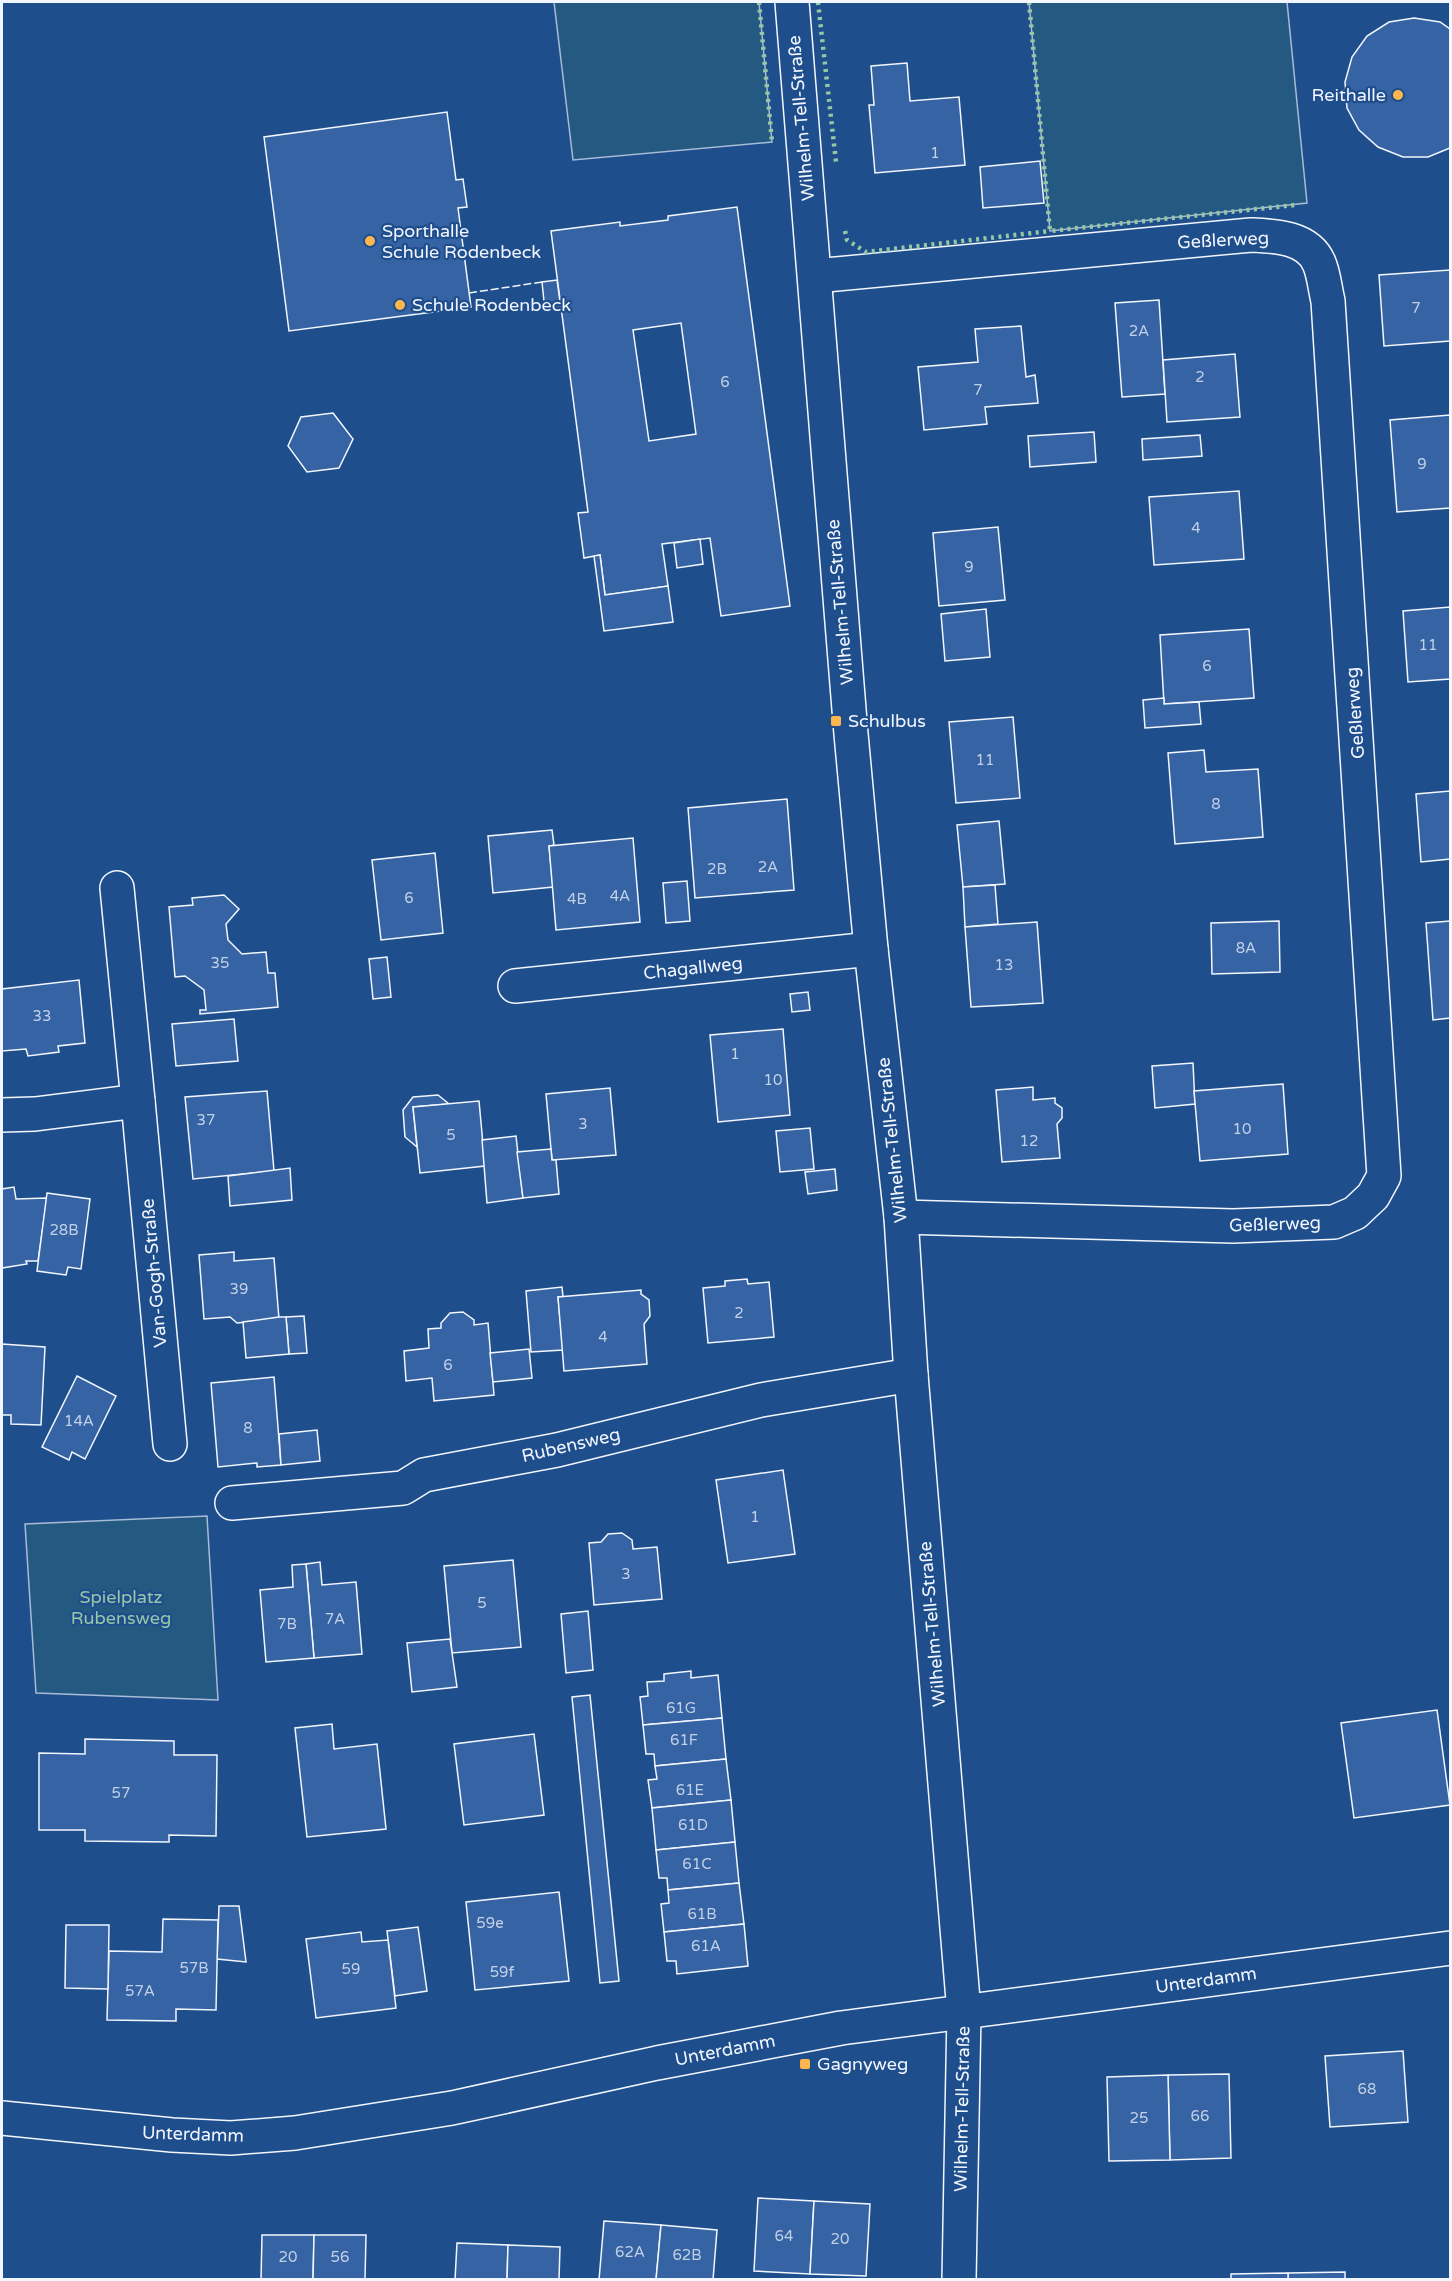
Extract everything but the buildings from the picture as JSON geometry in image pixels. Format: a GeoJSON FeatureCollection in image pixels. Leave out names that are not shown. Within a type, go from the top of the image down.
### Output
{"type":"FeatureCollection","features":[{"type":"Feature","properties":{"kind":"street","name":"Wilhelm-Tell-Straße"},"geometry":{"type":"LineString","coordinates":[[792,2],[851,734],[871,949],[901,1217],[911,1375],[963,2012],[959,2280]]}},
{"type":"Feature","properties":{"kind":"street","name":"Geßlerweg"},"geometry":{"type":"LineString","coordinates":[[814,276],[1251,235],[1282,237],[1306,246],[1318,262],[1328,301],[1384,1176],[1373,1196],[1355,1213],[1334,1222],[1233,1226],[901,1217]]}},
{"type":"Feature","properties":{"kind":"street","name":"Van-Gogh-Straße"},"geometry":{"type":"LineString","coordinates":[[117,888],[170,1444]]}},
{"type":"Feature","properties":{"kind":"street","name":"Chagallweg"},"geometry":{"type":"LineString","coordinates":[[515,986],[871,949]]}},
{"type":"Feature","properties":{"kind":"street"},"geometry":{"type":"LineString","coordinates":[[2,1115],[35,1114],[138,1101]]}},
{"type":"Feature","properties":{"kind":"street","name":"Rubensweg"},"geometry":{"type":"LineString","coordinates":[[232,1503],[403,1488],[424,1475],[557,1450],[761,1400],[911,1375]]}},
{"type":"Feature","properties":{"kind":"street","name":"Unterdamm"},"geometry":{"type":"LineString","coordinates":[[2,2118],[172,2135],[231,2138],[295,2133],[452,2108],[657,2063],[841,2028],[1450,1948]]}},
{"type":"Feature","properties":{"kind":"green space"},"geometry":{"type":"Polygon","coordinates":[[[554,2],[759,2],[772,142],[573,160],[554,2]]]}},
{"type":"Feature","properties":{"kind":"green space"},"geometry":{"type":"Polygon","coordinates":[[[1029,2],[1287,2],[1307,203],[1050,231],[1029,2]]]}},
{"type":"Feature","properties":{"kind":"green space","name":"Spielplatz Rubensweg"},"geometry":{"type":"Polygon","coordinates":[[[207,1516],[218,1700],[36,1693],[25,1524],[207,1516]]]}},
{"type":"Feature","properties":{"kind":"hedge"},"geometry":{"type":"LineString","coordinates":[[759,2],[772,142]]}},
{"type":"Feature","properties":{"kind":"hedge"},"geometry":{"type":"LineString","coordinates":[[818,2],[836,162]]}},
{"type":"Feature","properties":{"kind":"hedge"},"geometry":{"type":"LineString","coordinates":[[1029,2],[1050,231],[1295,205]]}},
{"type":"Feature","properties":{"kind":"hedge"},"geometry":{"type":"LineString","coordinates":[[845,231],[847,240],[866,252],[1050,231]]}},
{"type":"Feature","properties":{"kind":"fence"},"geometry":{"type":"LineString","coordinates":[[469,293],[542,282]]}},
{"type":"Feature","properties":{"kind":"place","name":"Reithalle"},"geometry":{"type":"Point","coordinates":[1398,95]}},
{"type":"Feature","properties":{"kind":"place","name":"Sporthalle Schule Rodenbeck"},"geometry":{"type":"Point","coordinates":[370,241]}},
{"type":"Feature","properties":{"kind":"place","name":"Schule Rodenbeck"},"geometry":{"type":"Point","coordinates":[400,305]}},
{"type":"Feature","properties":{"kind":"place","name":"Schulbus"},"geometry":{"type":"Point","coordinates":[836,721]}},
{"type":"Feature","properties":{"kind":"place","name":"Gagnyweg"},"geometry":{"type":"Point","coordinates":[805,2064]}}]}
